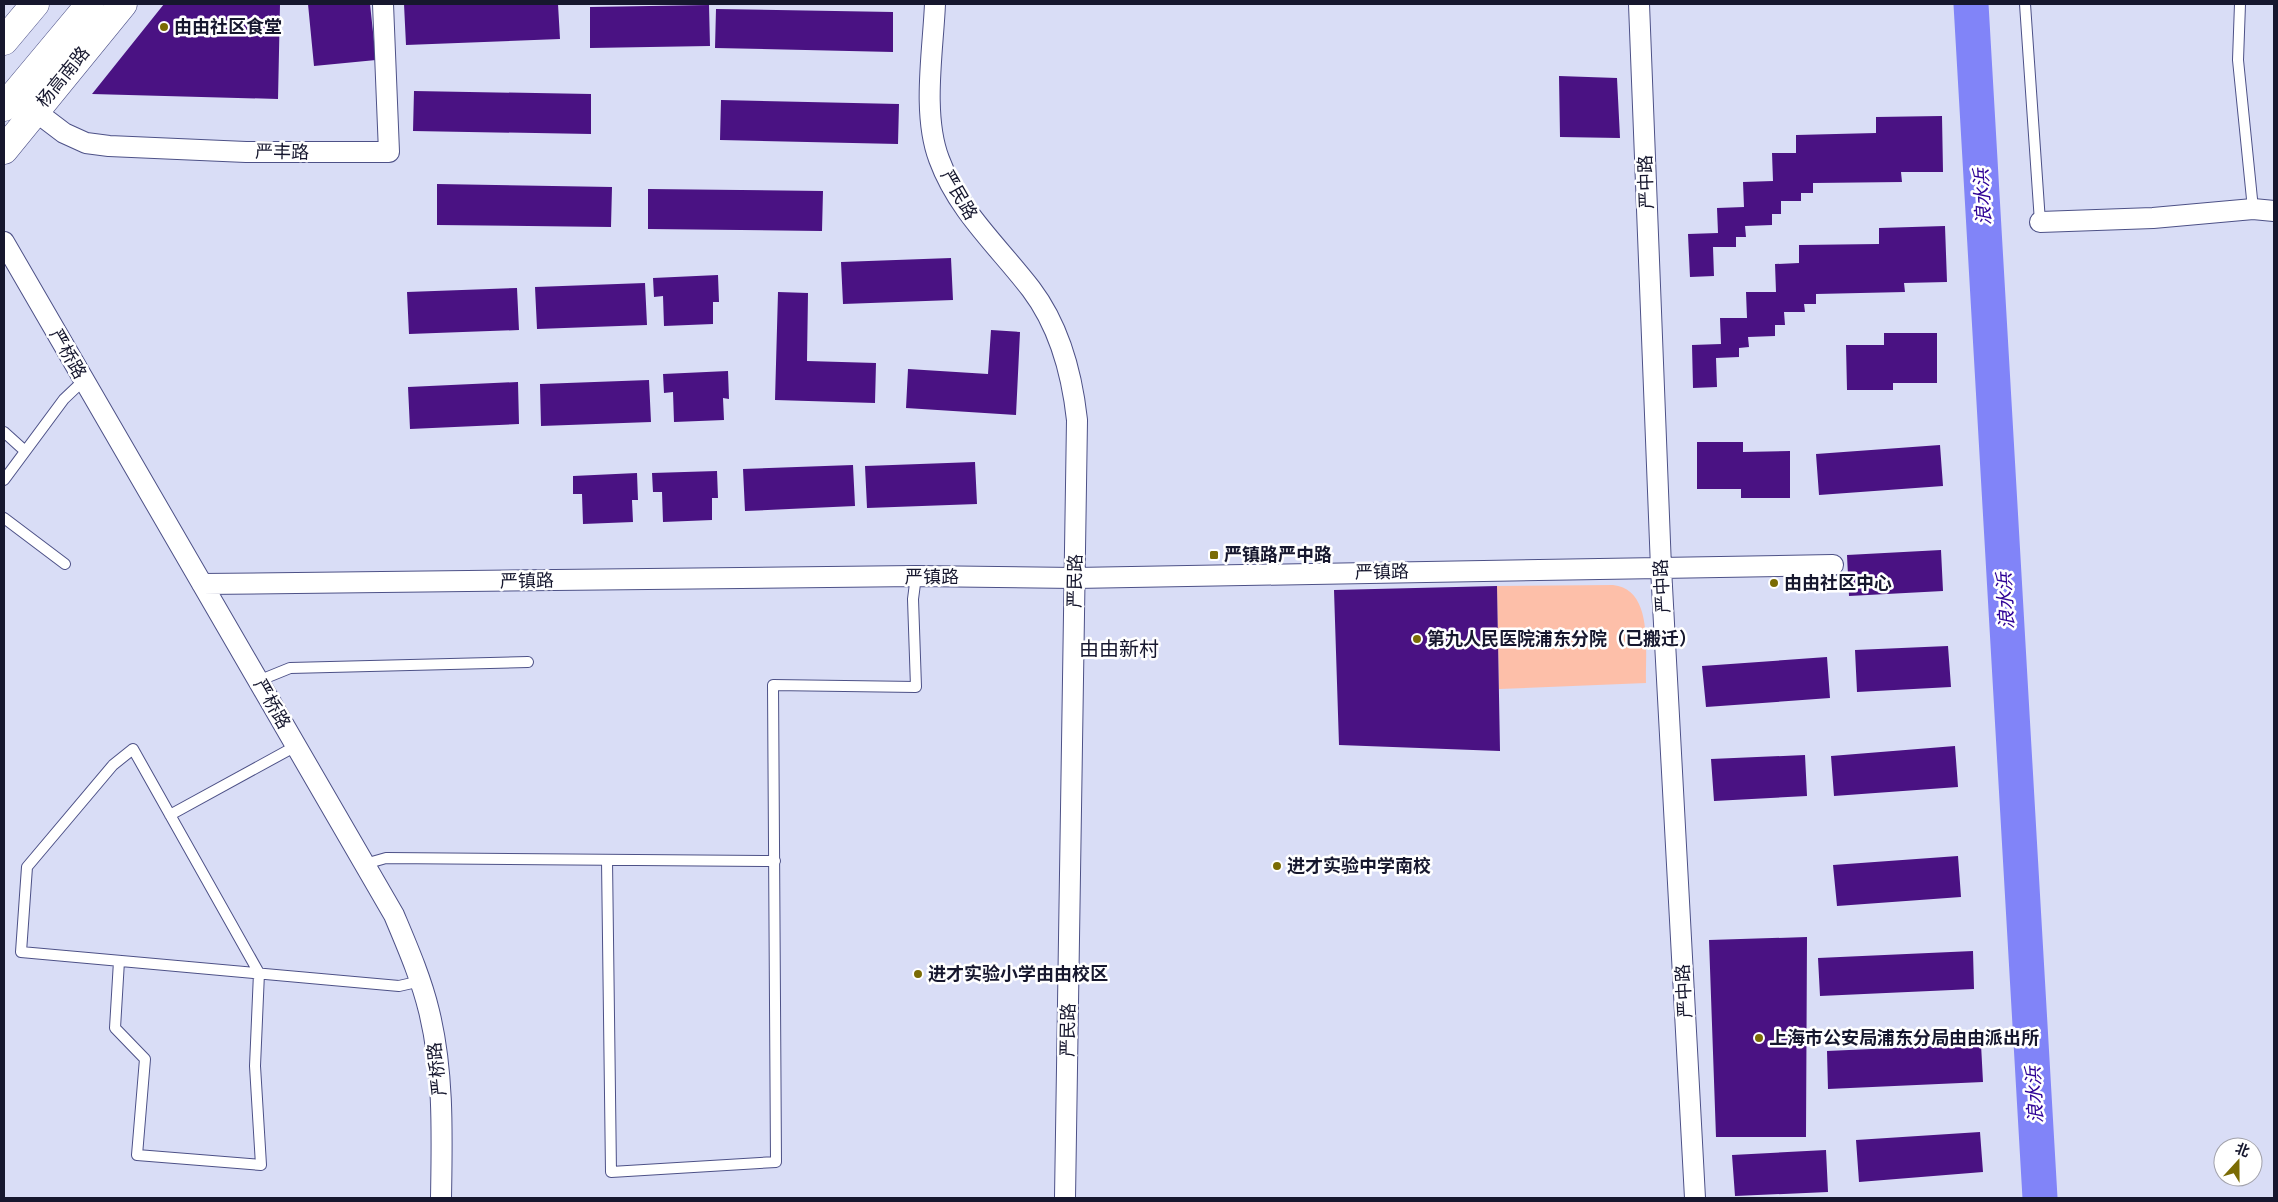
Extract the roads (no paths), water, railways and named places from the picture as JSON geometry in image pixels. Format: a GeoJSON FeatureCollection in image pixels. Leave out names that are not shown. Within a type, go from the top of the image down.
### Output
{"type":"FeatureCollection","features":[{"type":"Feature","properties":{"kind":"main road"},"geometry":{"type":"LineString","coordinates":[[4,41],[35,4]]}},
{"type":"Feature","properties":{"kind":"main road","name":"杨高南路"},"geometry":{"type":"LineString","coordinates":[[4,107],[90,4]]}},
{"type":"Feature","properties":{"kind":"main road","name":"杨高南路"},"geometry":{"type":"LineString","coordinates":[[4,150],[123,4]]}},
{"type":"Feature","properties":{"kind":"street","name":"严丰路"},"geometry":{"type":"LineString","coordinates":[[35,111],[64,133],[86,143],[109,146],[246,152],[390,152],[383,4]]}},
{"type":"Feature","properties":{"kind":"street","name":"严民路"},"geometry":{"type":"LineString","coordinates":[[935,4],[931,102],[932,130],[939,158],[951,187],[968,214],[1032,290],[1048,316],[1061,347],[1074,389],[1078,452],[1065,1198]]}},
{"type":"Feature","properties":{"kind":"street","name":"严中路"},"geometry":{"type":"LineString","coordinates":[[1639,4],[1661,568],[1695,1198]]}},
{"type":"Feature","properties":{"kind":"street"},"geometry":{"type":"LineString","coordinates":[[2040,222],[2071,222],[2253,210],[2274,211]]}},
{"type":"Feature","properties":{"kind":"street","name":"严桥路"},"geometry":{"type":"LineString","coordinates":[[4,242],[394,914],[421,982],[430,1013],[438,1065],[442,1118],[441,1198]]}},
{"type":"Feature","properties":{"kind":"street","name":"严镇路"},"geometry":{"type":"LineString","coordinates":[[202,584],[916,576],[1075,578],[1833,565]]}},
{"type":"Feature","properties":{"kind":"lane"},"geometry":{"type":"LineString","coordinates":[[2026,4],[2040,222]]}},
{"type":"Feature","properties":{"kind":"lane"},"geometry":{"type":"LineString","coordinates":[[2240,4],[2238,60],[2253,210]]}},
{"type":"Feature","properties":{"kind":"lane"},"geometry":{"type":"LineString","coordinates":[[4,480],[64,399],[84,380]]}},
{"type":"Feature","properties":{"kind":"lane"},"geometry":{"type":"LineString","coordinates":[[4,432],[25,451]]}},
{"type":"Feature","properties":{"kind":"lane"},"geometry":{"type":"LineString","coordinates":[[4,518],[65,564]]}},
{"type":"Feature","properties":{"kind":"lane"},"geometry":{"type":"LineString","coordinates":[[607,860],[611,1172],[776,1162],[774,685],[916,687],[914,600],[916,576]]}},
{"type":"Feature","properties":{"kind":"lane"},"geometry":{"type":"LineString","coordinates":[[258,680],[290,668],[528,662]]}},
{"type":"Feature","properties":{"kind":"lane"},"geometry":{"type":"LineString","coordinates":[[170,815],[296,746]]}},
{"type":"Feature","properties":{"kind":"lane"},"geometry":{"type":"LineString","coordinates":[[120,961],[115,1028],[145,1059],[137,1155],[261,1165],[255,1066],[259,973],[133,749],[113,764],[27,867],[21,952],[259,973],[399,986],[421,982]]}},
{"type":"Feature","properties":{"kind":"lane"},"geometry":{"type":"LineString","coordinates":[[365,864],[386,858],[775,861]]}},
{"type":"Feature","properties":{"kind":"waterway","name":"浪水浜"},"geometry":{"type":"LineString","coordinates":[[1971,4],[2040,1198]]}},
{"type":"Feature","properties":{"kind":"place","name":"由由社区食堂"},"geometry":{"type":"Point","coordinates":[164,27]}},
{"type":"Feature","properties":{"kind":"place","name":"严镇路严中路"},"geometry":{"type":"Point","coordinates":[1214,555]}},
{"type":"Feature","properties":{"kind":"place","name":"由由社区中心"},"geometry":{"type":"Point","coordinates":[1774,583]}},
{"type":"Feature","properties":{"kind":"place","name":"第九人民医院浦东分院（已搬迁）"},"geometry":{"type":"Point","coordinates":[1417,639]}},
{"type":"Feature","properties":{"kind":"place","name":"进才实验中学南校"},"geometry":{"type":"Point","coordinates":[1277,866]}},
{"type":"Feature","properties":{"kind":"place","name":"进才实验小学由由校区"},"geometry":{"type":"Point","coordinates":[918,974]}},
{"type":"Feature","properties":{"kind":"place","name":"上海市公安局浦东分局由由派出所"},"geometry":{"type":"Point","coordinates":[1759,1038]}},
{"type":"Feature","properties":{"kind":"district","name":"由由新村"},"geometry":{"type":"Point","coordinates":[1119,649]}}]}
